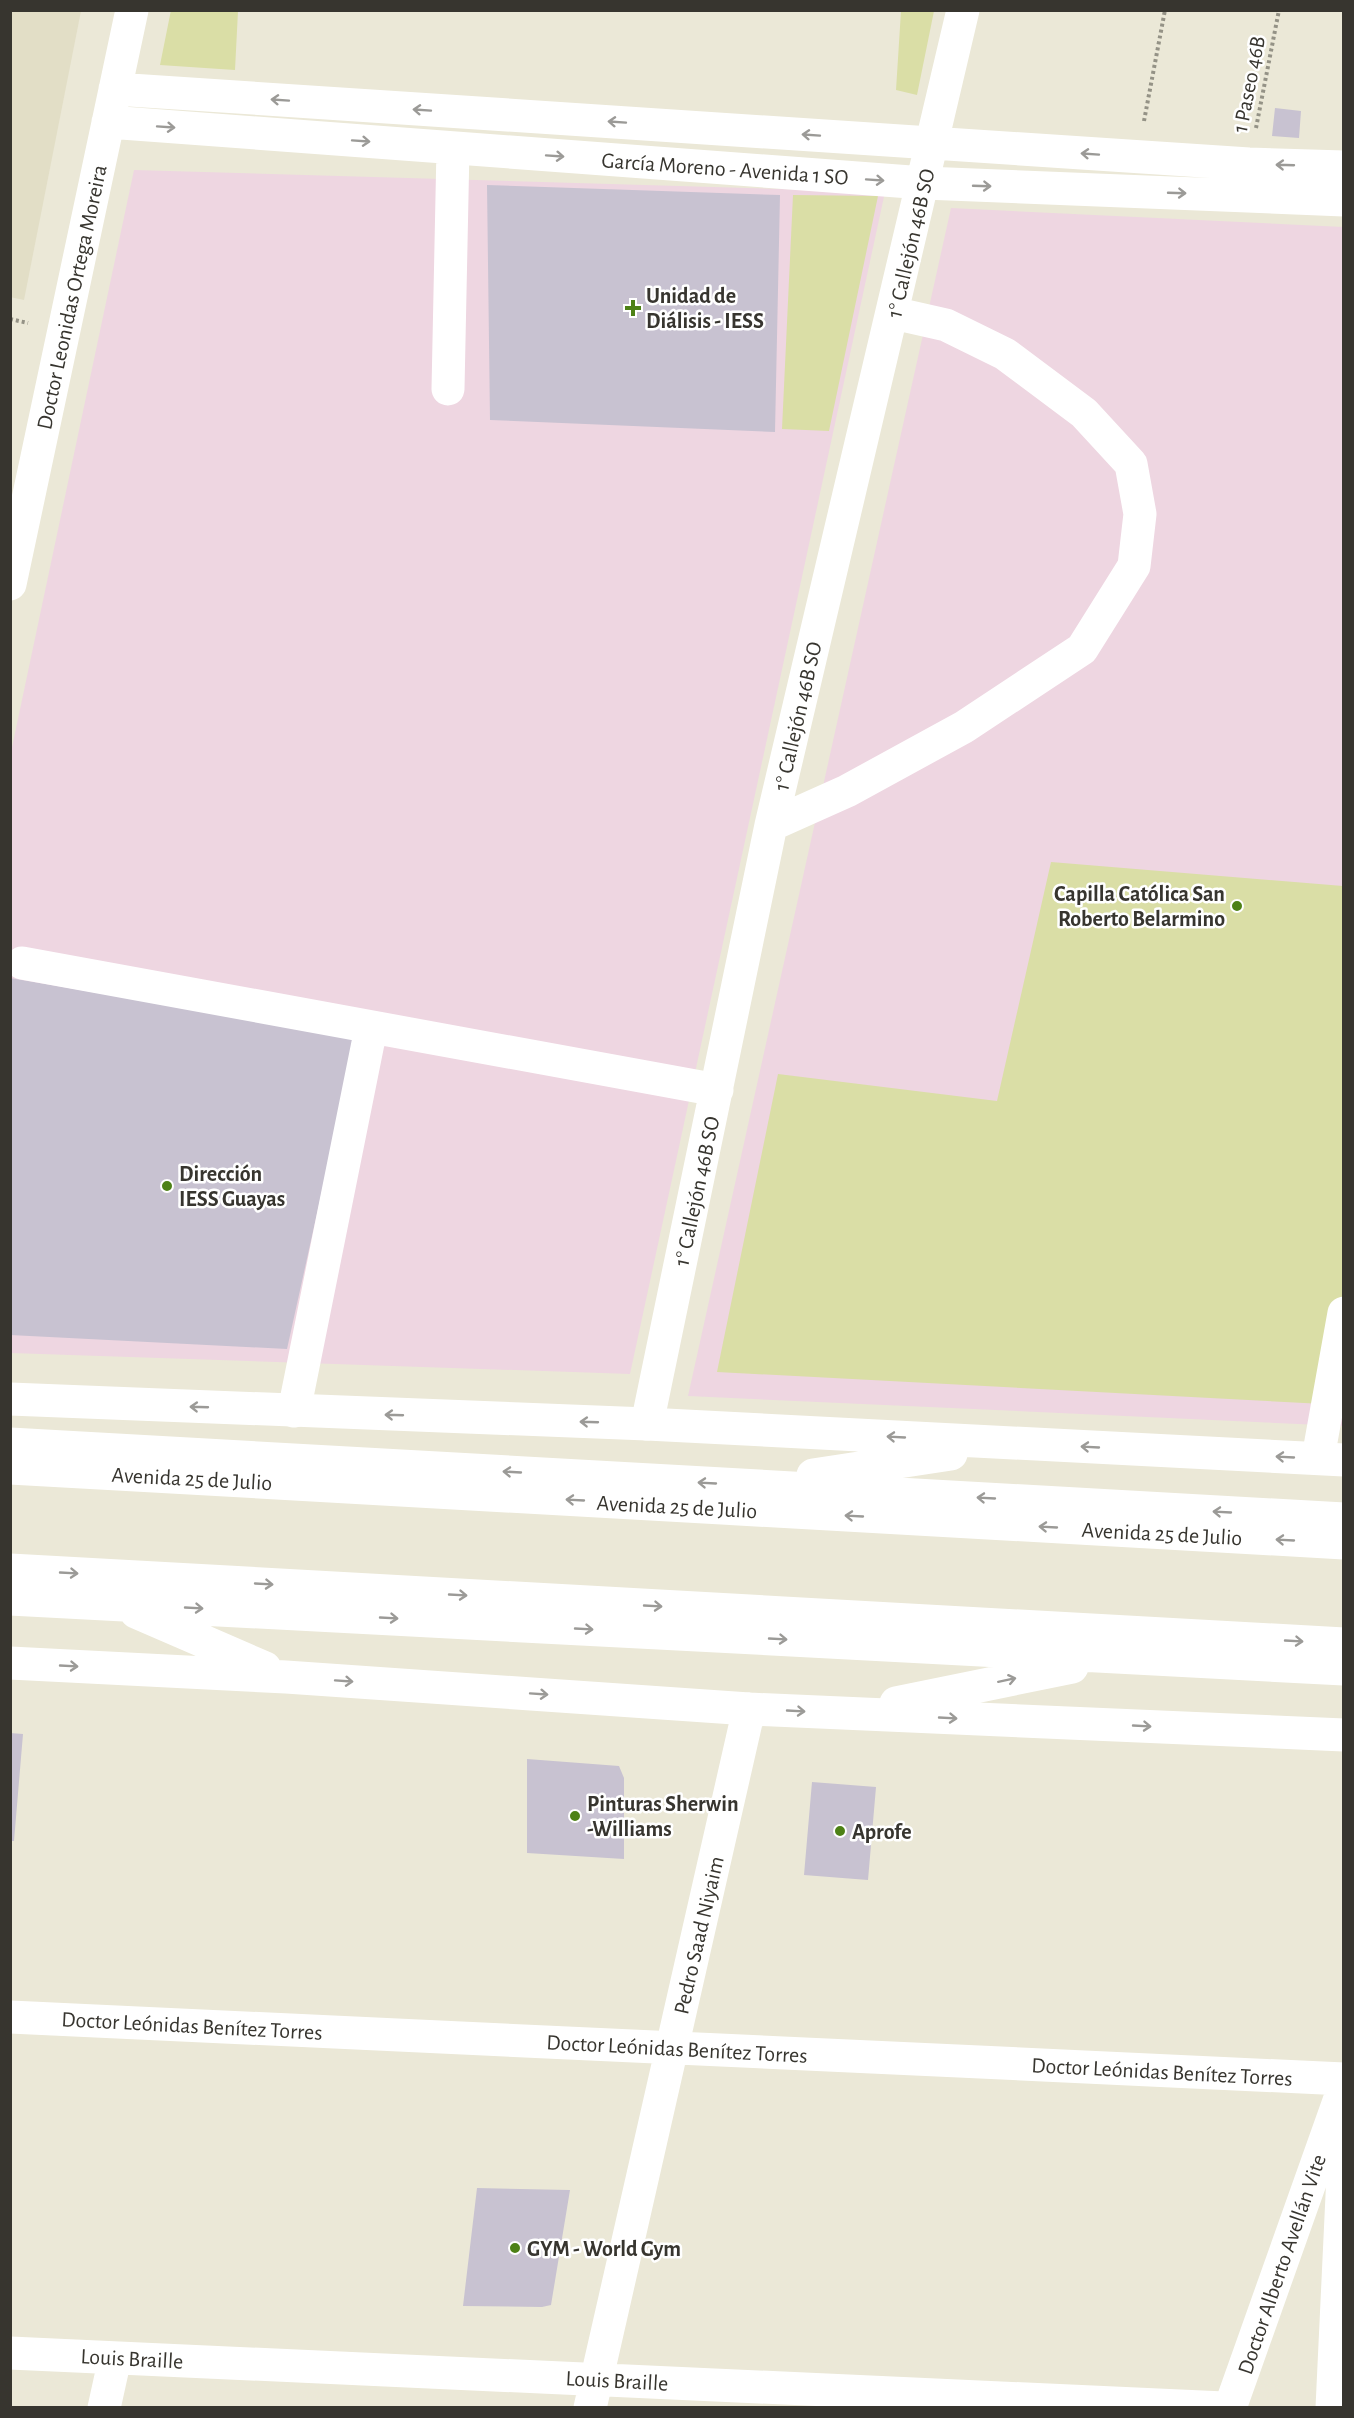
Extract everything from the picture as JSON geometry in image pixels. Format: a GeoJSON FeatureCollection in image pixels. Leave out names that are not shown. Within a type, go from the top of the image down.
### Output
{"type":"FeatureCollection","features":[{"type":"Feature","properties":{"kind":"street","name":"Doctor Leonidas Ortega Moreira"},"geometry":{"type":"LineString","coordinates":[[10,584],[132,10]]}},
{"type":"Feature","properties":{"kind":"street","name":"1° Callejón 46B SO"},"geometry":{"type":"LineString","coordinates":[[647,1424],[771,825],[963,10]]}},
{"type":"Feature","properties":{"kind":"street","name":"García Moreno - Avenida 1 SO"},"geometry":{"type":"LineString","coordinates":[[115,89],[1136,157],[1344,167]]}},
{"type":"Feature","properties":{"kind":"street","name":"García Moreno - Avenida 1 SO"},"geometry":{"type":"LineString","coordinates":[[108,122],[924,183],[1344,200]]}},
{"type":"Feature","properties":{"kind":"street"},"geometry":{"type":"LineString","coordinates":[[448,389],[453,148]]}},
{"type":"Feature","properties":{"kind":"street"},"geometry":{"type":"LineString","coordinates":[[771,825],[847,791],[964,727],[1082,648],[1134,566],[1140,514],[1131,464],[1084,413],[1005,354],[946,325],[893,313]]}},
{"type":"Feature","properties":{"kind":"street"},"geometry":{"type":"LineString","coordinates":[[22,963],[717,1090]]}},
{"type":"Feature","properties":{"kind":"street"},"geometry":{"type":"LineString","coordinates":[[294,1411],[371,1028]]}},
{"type":"Feature","properties":{"kind":"street"},"geometry":{"type":"LineString","coordinates":[[10,1399],[647,1424],[1331,1459],[1344,1313]]}},
{"type":"Feature","properties":{"kind":"street"},"geometry":{"type":"LineString","coordinates":[[745,1485],[1022,1443]]}},
{"type":"Feature","properties":{"kind":"street","name":"Avenida 25 de Julio"},"geometry":{"type":"LineString","coordinates":[[10,1444],[1344,1519]]}},
{"type":"Feature","properties":{"kind":"street","name":"Avenida 25 de Julio"},"geometry":{"type":"LineString","coordinates":[[10,1468],[1344,1544]]}},
{"type":"Feature","properties":{"kind":"street"},"geometry":{"type":"LineString","coordinates":[[10,1570],[1344,1644]]}},
{"type":"Feature","properties":{"kind":"street"},"geometry":{"type":"LineString","coordinates":[[10,1599],[1344,1669]]}},
{"type":"Feature","properties":{"kind":"street"},"geometry":{"type":"LineString","coordinates":[[115,1603],[286,1677]]}},
{"type":"Feature","properties":{"kind":"street"},"geometry":{"type":"LineString","coordinates":[[847,1713],[1117,1658],[1244,1639]]}},
{"type":"Feature","properties":{"kind":"street"},"geometry":{"type":"LineString","coordinates":[[10,1663],[286,1677],[749,1709],[1344,1735]]}},
{"type":"Feature","properties":{"kind":"street","name":"Pedro Saad Niyaim"},"geometry":{"type":"LineString","coordinates":[[593,2393],[749,1709]]}},
{"type":"Feature","properties":{"kind":"street","name":"Doctor Leónidas Benítez Torres"},"geometry":{"type":"LineString","coordinates":[[10,2017],[1344,2079]]}},
{"type":"Feature","properties":{"kind":"street","name":"Doctor Alberto Avellán Vite"},"geometry":{"type":"LineString","coordinates":[[1230,2408],[1344,2087]]}},
{"type":"Feature","properties":{"kind":"street","name":"Doctor Alberto Avellán Vite"},"geometry":{"type":"LineString","coordinates":[[1332,2408],[1344,2153]]}},
{"type":"Feature","properties":{"kind":"street","name":"Louis Braille"},"geometry":{"type":"LineString","coordinates":[[10,2353],[115,2358],[593,2393],[1224,2408]]}},
{"type":"Feature","properties":{"kind":"street"},"geometry":{"type":"LineString","coordinates":[[104,2408],[115,2358]]}},
{"type":"Feature","properties":{"kind":"path"},"geometry":{"type":"LineString","coordinates":[[1136,157],[1165,10]]}},
{"type":"Feature","properties":{"kind":"path","name":"1 Paseo 46B"},"geometry":{"type":"LineString","coordinates":[[1249,164],[1279,10]]}},
{"type":"Feature","properties":{"kind":"shaded area"},"geometry":{"type":"Polygon","coordinates":[[[10,11],[81,11],[24,300],[10,297],[10,11]]]}},
{"type":"Feature","properties":{"kind":"shaded area"},"geometry":{"type":"Polygon","coordinates":[[[134,170],[885,192],[630,1374],[11,1353],[11,752],[134,170]]]}},
{"type":"Feature","properties":{"kind":"shaded area"},"geometry":{"type":"Polygon","coordinates":[[[951,208],[1343,227],[1343,1426],[688,1396],[951,208]]]}},
{"type":"Feature","properties":{"kind":"green space"},"geometry":{"type":"Polygon","coordinates":[[[171,10],[238,11],[235,70],[160,65],[171,10]]]}},
{"type":"Feature","properties":{"kind":"green space"},"geometry":{"type":"Polygon","coordinates":[[[901,11],[934,11],[917,95],[896,90],[901,11]]]}},
{"type":"Feature","properties":{"kind":"green space"},"geometry":{"type":"Polygon","coordinates":[[[793,195],[878,196],[829,431],[782,429],[793,195]]]}},
{"type":"Feature","properties":{"kind":"green space"},"geometry":{"type":"Polygon","coordinates":[[[1051,862],[1343,886],[1343,1405],[717,1372],[778,1074],[997,1101],[1051,862]]]}},
{"type":"Feature","properties":{"kind":"building"},"geometry":{"type":"Polygon","coordinates":[[[1275,108],[1301,111],[1299,138],[1272,136],[1275,108]]]}},
{"type":"Feature","properties":{"kind":"building","name":"Unidad de Diálisis - IESS"},"geometry":{"type":"Polygon","coordinates":[[[487,185],[780,195],[775,432],[490,420],[487,185]]]}},
{"type":"Feature","properties":{"kind":"building","name":"Dirección IESS Guayas"},"geometry":{"type":"Polygon","coordinates":[[[10,978],[356,1037],[287,1349],[10,1335],[10,978]]]}},
{"type":"Feature","properties":{"kind":"building"},"geometry":{"type":"Polygon","coordinates":[[[10,1733],[23,1734],[14,1841],[10,1841],[10,1733]]]}},
{"type":"Feature","properties":{"kind":"building","name":"Pinturas Sherwin -Williams"},"geometry":{"type":"Polygon","coordinates":[[[527,1759],[619,1766],[624,1778],[624,1859],[527,1853],[527,1759]]]}},
{"type":"Feature","properties":{"kind":"building","name":"Aprofe"},"geometry":{"type":"Polygon","coordinates":[[[812,1782],[876,1787],[868,1880],[804,1875],[812,1782]]]}},
{"type":"Feature","properties":{"kind":"building","name":"GYM - World Gym"},"geometry":{"type":"Polygon","coordinates":[[[477,2188],[570,2190],[551,2305],[542,2307],[463,2306],[477,2188]]]}},
{"type":"Feature","properties":{"kind":"place","name":"Unidad de Diálisis - IESS"},"geometry":{"type":"Point","coordinates":[633,308]}},
{"type":"Feature","properties":{"kind":"place","name":"Capilla Católica San Roberto Belarmino"},"geometry":{"type":"Point","coordinates":[1237,906]}},
{"type":"Feature","properties":{"kind":"place","name":"Dirección IESS Guayas"},"geometry":{"type":"Point","coordinates":[167,1186]}},
{"type":"Feature","properties":{"kind":"place","name":"Pinturas Sherwin -Williams"},"geometry":{"type":"Point","coordinates":[575,1816]}},
{"type":"Feature","properties":{"kind":"place","name":"Aprofe"},"geometry":{"type":"Point","coordinates":[840,1831]}},
{"type":"Feature","properties":{"kind":"place","name":"GYM - World Gym"},"geometry":{"type":"Point","coordinates":[515,2248]}}]}
